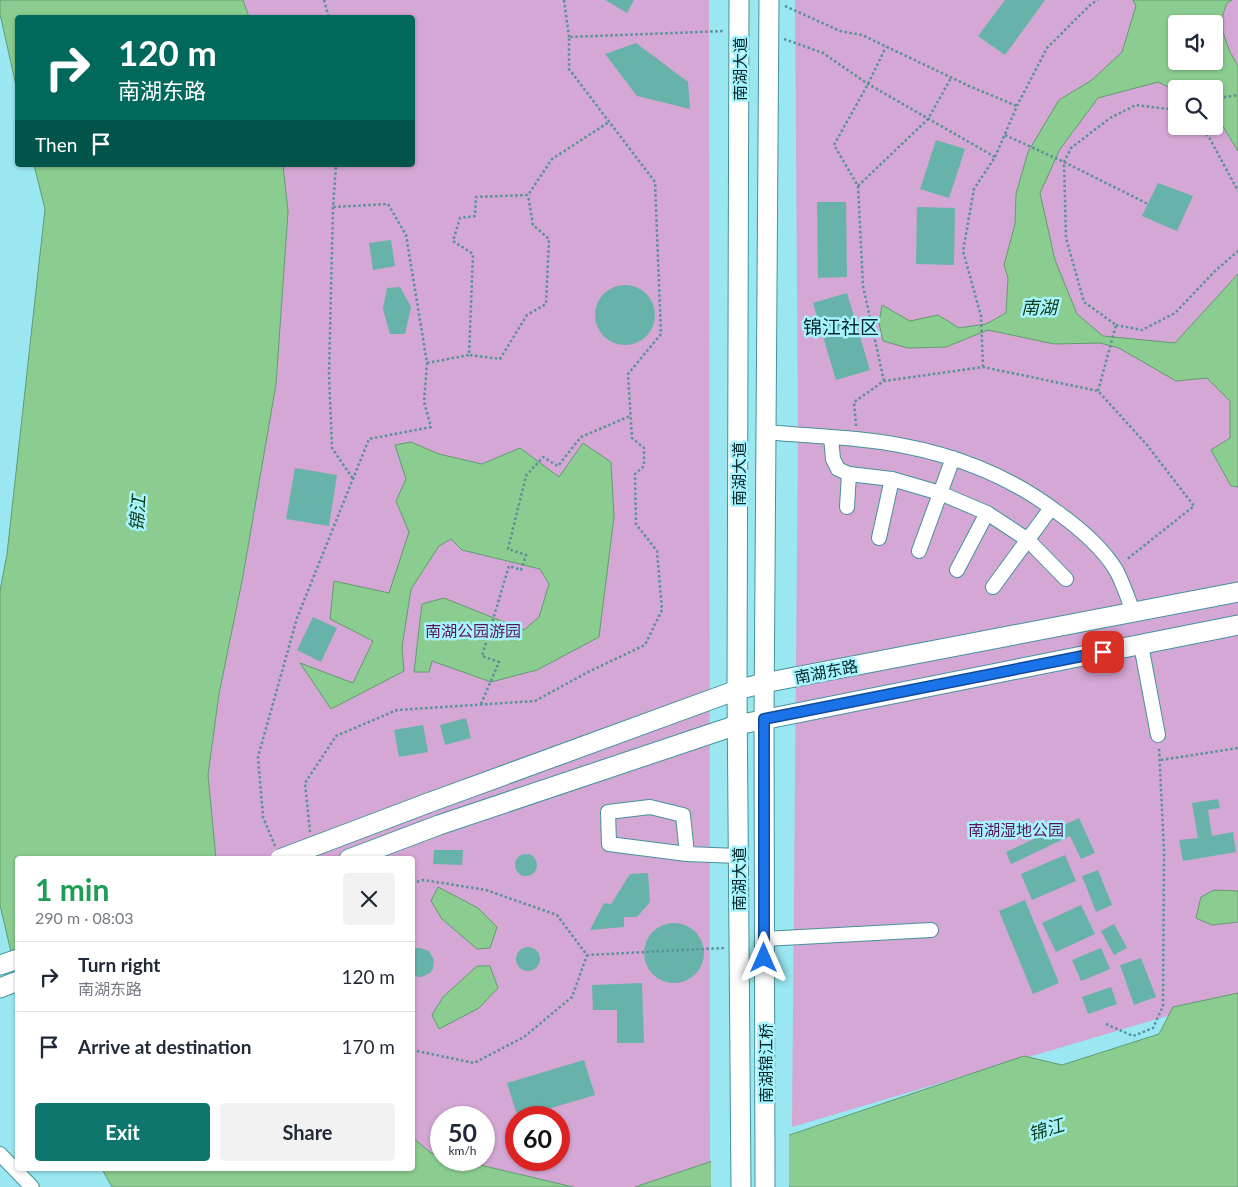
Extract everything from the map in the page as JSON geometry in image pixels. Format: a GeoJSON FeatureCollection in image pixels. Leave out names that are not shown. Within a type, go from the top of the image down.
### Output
{"type":"FeatureCollection","features":[{"type":"Feature","properties":{"kind":"main road","name":"南湖大道"},"geometry":{"type":"LineString","coordinates":[[738,948],[739,0]]}},
{"type":"Feature","properties":{"kind":"main road","name":"南湖大道"},"geometry":{"type":"LineString","coordinates":[[764,939],[768,33],[775,2]]}},
{"type":"Feature","properties":{"kind":"main road","name":"南湖东路"},"geometry":{"type":"LineString","coordinates":[[278,855],[737,690],[764,683],[1238,592]]}},
{"type":"Feature","properties":{"kind":"main road"},"geometry":{"type":"LineString","coordinates":[[357,856],[439,826],[737,725],[1238,625]]}},
{"type":"Feature","properties":{"kind":"main road","name":"南湖锦江桥"},"geometry":{"type":"LineString","coordinates":[[764,939],[765,1187]]}},
{"type":"Feature","properties":{"kind":"main road","name":"南湖锦江桥"},"geometry":{"type":"LineString","coordinates":[[738,948],[741,1187]]}},
{"type":"Feature","properties":{"kind":"main road"},"geometry":{"type":"LineString","coordinates":[[0,965],[15,959]]}},
{"type":"Feature","properties":{"kind":"main road"},"geometry":{"type":"LineString","coordinates":[[0,988],[15,982]]}},
{"type":"Feature","properties":{"kind":"street"},"geometry":{"type":"LineString","coordinates":[[766,432],[857,439],[919,449],[953,458],[983,469],[1021,487],[1086,534],[1115,569],[1133,612]]}},
{"type":"Feature","properties":{"kind":"street"},"geometry":{"type":"LineString","coordinates":[[831,437],[833,460],[838,469],[849,474],[892,478],[940,493],[988,513],[1028,540],[1066,579]]}},
{"type":"Feature","properties":{"kind":"street"},"geometry":{"type":"LineString","coordinates":[[919,551],[953,458]]}},
{"type":"Feature","properties":{"kind":"street"},"geometry":{"type":"LineString","coordinates":[[846,507],[849,474]]}},
{"type":"Feature","properties":{"kind":"street"},"geometry":{"type":"LineString","coordinates":[[879,538],[892,478]]}},
{"type":"Feature","properties":{"kind":"street"},"geometry":{"type":"LineString","coordinates":[[993,587],[1051,508]]}},
{"type":"Feature","properties":{"kind":"street"},"geometry":{"type":"LineString","coordinates":[[957,570],[988,513]]}},
{"type":"Feature","properties":{"kind":"street"},"geometry":{"type":"LineString","coordinates":[[1141,645],[1158,735]]}},
{"type":"Feature","properties":{"kind":"street"},"geometry":{"type":"LineString","coordinates":[[688,854],[684,815],[650,807],[608,812],[609,844],[688,854],[738,856]]}},
{"type":"Feature","properties":{"kind":"street"},"geometry":{"type":"LineString","coordinates":[[764,939],[931,930]]}},
{"type":"Feature","properties":{"kind":"street"},"geometry":{"type":"LineString","coordinates":[[0,1154],[15,1169]]}},
{"type":"Feature","properties":{"kind":"street"},"geometry":{"type":"LineString","coordinates":[[16,1171],[32,1187]]}},
{"type":"Feature","properties":{"kind":"path"},"geometry":{"type":"LineString","coordinates":[[324,0],[328,15]]}},
{"type":"Feature","properties":{"kind":"path"},"geometry":{"type":"LineString","coordinates":[[313,838],[309,831],[305,784],[336,736],[397,710],[535,701],[588,672],[645,645],[662,610],[657,551],[636,524],[635,474],[644,466],[644,448],[632,438],[628,374],[661,334],[655,182],[569,69],[569,37],[564,0]]}},
{"type":"Feature","properties":{"kind":"path"},"geometry":{"type":"LineString","coordinates":[[982,367],[981,316],[963,251],[974,189],[995,157],[1017,106],[1048,48],[1090,4],[1098,0]]}},
{"type":"Feature","properties":{"kind":"path"},"geometry":{"type":"LineString","coordinates":[[775,2],[840,31],[862,35],[951,78],[1017,106]]}},
{"type":"Feature","properties":{"kind":"path"},"geometry":{"type":"LineString","coordinates":[[569,37],[739,30]]}},
{"type":"Feature","properties":{"kind":"path"},"geometry":{"type":"LineString","coordinates":[[768,33],[823,53],[868,84],[995,157]]}},
{"type":"Feature","properties":{"kind":"path"},"geometry":{"type":"LineString","coordinates":[[884,381],[863,286],[858,186],[834,145],[868,84],[886,46]]}},
{"type":"Feature","properties":{"kind":"path"},"geometry":{"type":"LineString","coordinates":[[858,186],[928,119],[951,78]]}},
{"type":"Feature","properties":{"kind":"path"},"geometry":{"type":"LineString","coordinates":[[1223,98],[1238,95]]}},
{"type":"Feature","properties":{"kind":"path"},"geometry":{"type":"LineString","coordinates":[[1168,109],[1136,105],[1110,118],[1071,148],[1064,162],[1066,238],[1084,302],[1116,325],[1142,330],[1175,312],[1215,271],[1238,251]]}},
{"type":"Feature","properties":{"kind":"path"},"geometry":{"type":"LineString","coordinates":[[427,363],[469,355],[500,359],[527,315],[546,304],[549,239],[533,225],[528,196],[552,159],[609,122]]}},
{"type":"Feature","properties":{"kind":"path"},"geometry":{"type":"LineString","coordinates":[[1005,135],[1148,204]]}},
{"type":"Feature","properties":{"kind":"path"},"geometry":{"type":"LineString","coordinates":[[1207,135],[1238,190]]}},
{"type":"Feature","properties":{"kind":"path"},"geometry":{"type":"LineString","coordinates":[[336,167],[333,207],[329,374],[332,448],[353,479]]}},
{"type":"Feature","properties":{"kind":"path"},"geometry":{"type":"LineString","coordinates":[[469,355],[473,254],[453,241],[460,218],[476,216],[476,197],[528,196]]}},
{"type":"Feature","properties":{"kind":"path"},"geometry":{"type":"LineString","coordinates":[[278,855],[263,817],[258,757],[297,618],[369,439],[431,427],[424,402],[427,363],[406,235],[388,204],[333,207]]}},
{"type":"Feature","properties":{"kind":"path"},"geometry":{"type":"LineString","coordinates":[[1098,391],[1116,325]]}},
{"type":"Feature","properties":{"kind":"path"},"geometry":{"type":"LineString","coordinates":[[857,439],[854,402],[884,381],[982,367],[1098,391],[1147,445],[1194,506],[1115,569]]}},
{"type":"Feature","properties":{"kind":"path"},"geometry":{"type":"LineString","coordinates":[[481,704],[499,662],[482,656],[509,566],[521,570],[526,554],[508,548],[526,476],[542,457],[558,466],[581,437],[630,416]]}},
{"type":"Feature","properties":{"kind":"path"},"geometry":{"type":"LineString","coordinates":[[1106,1024],[1133,1036],[1152,1028],[1163,1006],[1164,851],[1161,760],[1158,735]]}},
{"type":"Feature","properties":{"kind":"path"},"geometry":{"type":"LineString","coordinates":[[1161,760],[1238,748]]}},
{"type":"Feature","properties":{"kind":"path"},"geometry":{"type":"LineString","coordinates":[[415,882],[424,880],[486,890],[557,915],[587,956]]}},
{"type":"Feature","properties":{"kind":"path"},"geometry":{"type":"LineString","coordinates":[[587,956],[738,948]]}},
{"type":"Feature","properties":{"kind":"path"},"geometry":{"type":"LineString","coordinates":[[415,1051],[474,1063],[524,1038],[572,997],[587,956]]}},
{"type":"Feature","properties":{"kind":"green space","name":"南湖公园游园"},"geometry":{"type":"Polygon","coordinates":[[[243,0],[709,0],[710,1162],[635,1187],[573,1187],[505,1171],[570,1171],[570,1106],[505,1106],[505,1171],[495,1169],[495,1106],[430,1106],[430,1153],[415,1140],[415,856],[216,856],[208,775],[219,694],[243,576],[276,384],[288,212],[283,167],[415,167],[415,15],[248,15],[243,0]]]}},
{"type":"Feature","properties":{"kind":"green space","name":"南湖湿地公园"},"geometry":{"type":"Polygon","coordinates":[[[795,0],[1238,0],[1238,995],[792,1127],[798,435],[795,0]]]}},
{"type":"Feature","properties":{"kind":"water"},"geometry":{"type":"Polygon","coordinates":[[[0,0],[243,0],[248,15],[15,15],[15,81],[0,14],[0,0]]]}},
{"type":"Feature","properties":{"kind":"water","name":"南湖"},"geometry":{"type":"Polygon","coordinates":[[[1133,0],[1232,0],[1227,3],[1223,15],[1168,15],[1168,70],[1223,70],[1223,32],[1229,50],[1238,66],[1238,151],[1223,127],[1223,80],[1168,80],[1168,87],[1158,82],[1098,98],[1060,149],[1040,193],[1055,260],[1077,314],[1103,336],[1175,343],[1238,274],[1238,487],[1231,486],[1211,450],[1230,438],[1230,401],[1207,378],[1176,381],[1119,348],[1100,343],[1054,344],[988,330],[946,347],[908,348],[883,341],[879,323],[882,305],[910,321],[938,315],[959,328],[986,324],[1006,313],[1008,278],[1004,265],[1015,224],[1016,194],[1028,152],[1059,100],[1092,80],[1122,52],[1136,6],[1133,0]]]}},
{"type":"Feature","properties":{"kind":"water","name":"锦江"},"geometry":{"type":"Polygon","coordinates":[[[34,167],[283,167],[288,212],[276,384],[243,576],[219,694],[208,775],[216,856],[15,856],[15,969],[0,905],[0,591],[7,554],[45,209],[34,167]]]}},
{"type":"Feature","properties":{"kind":"water"},"geometry":{"type":"Polygon","coordinates":[[[411,442],[439,454],[482,464],[520,448],[559,477],[583,443],[611,462],[614,517],[599,637],[537,670],[491,682],[432,661],[429,672],[414,672],[422,604],[444,598],[524,630],[539,617],[549,584],[540,569],[462,550],[451,539],[439,546],[411,589],[402,647],[404,671],[331,709],[300,663],[353,683],[373,641],[330,619],[334,581],[389,593],[409,532],[396,501],[406,479],[395,445],[411,442]]]}},
{"type":"Feature","properties":{"kind":"water"},"geometry":{"type":"Polygon","coordinates":[[[438,887],[478,908],[497,927],[490,948],[477,949],[442,919],[431,901],[438,887]]]}},
{"type":"Feature","properties":{"kind":"water"},"geometry":{"type":"Polygon","coordinates":[[[1214,890],[1238,891],[1238,922],[1212,925],[1196,918],[1201,897],[1214,890]]]}},
{"type":"Feature","properties":{"kind":"water"},"geometry":{"type":"Polygon","coordinates":[[[477,966],[490,966],[498,988],[479,1008],[439,1029],[432,1015],[443,997],[477,966]]]}},
{"type":"Feature","properties":{"kind":"water","name":"锦江"},"geometry":{"type":"Polygon","coordinates":[[[1238,993],[1238,1187],[635,1187],[1024,1056],[1062,1065],[1159,1034],[1173,1007],[1238,993]]]}},
{"type":"Feature","properties":{"kind":"water"},"geometry":{"type":"Polygon","coordinates":[[[415,1140],[430,1152],[430,1171],[495,1171],[495,1169],[573,1187],[112,1187],[103,1171],[415,1171],[415,1140]]]}},
{"type":"Feature","properties":{"kind":"pier"},"geometry":{"type":"Polygon","coordinates":[[[789,1132],[789,1187],[711,1187],[711,1159],[789,1132]]]}},
{"type":"Feature","properties":{"kind":"building"},"geometry":{"type":"Polygon","coordinates":[[[605,0],[634,0],[627,13],[605,0]]]}},
{"type":"Feature","properties":{"kind":"building"},"geometry":{"type":"Polygon","coordinates":[[[1005,0],[1045,0],[1005,55],[978,36],[1005,0]]]}},
{"type":"Feature","properties":{"kind":"building"},"geometry":{"type":"Polygon","coordinates":[[[636,43],[688,82],[690,109],[637,96],[605,54],[636,43]]]}},
{"type":"Feature","properties":{"kind":"building"},"geometry":{"type":"Polygon","coordinates":[[[936,140],[965,149],[949,198],[920,189],[936,140]]]}},
{"type":"Feature","properties":{"kind":"building"},"geometry":{"type":"Polygon","coordinates":[[[1158,183],[1193,196],[1177,231],[1142,216],[1158,183]]]}},
{"type":"Feature","properties":{"kind":"building"},"geometry":{"type":"Polygon","coordinates":[[[817,202],[846,202],[847,277],[818,278],[817,202]]]}},
{"type":"Feature","properties":{"kind":"building"},"geometry":{"type":"Polygon","coordinates":[[[917,207],[955,208],[954,265],[916,264],[917,207]]]}},
{"type":"Feature","properties":{"kind":"building"},"geometry":{"type":"Polygon","coordinates":[[[391,240],[395,266],[373,270],[369,243],[391,240]]]}},
{"type":"Feature","properties":{"kind":"building"},"geometry":{"type":"Polygon","coordinates":[[[619,285],[631,285],[642,290],[650,298],[655,309],[653,327],[642,340],[631,345],[619,345],[608,340],[600,332],[595,321],[595,309],[600,298],[608,290],[619,285]]]}},
{"type":"Feature","properties":{"kind":"building"},"geometry":{"type":"Polygon","coordinates":[[[400,287],[411,307],[405,334],[390,334],[383,309],[387,288],[400,287]]]}},
{"type":"Feature","properties":{"kind":"building"},"geometry":{"type":"Polygon","coordinates":[[[847,293],[870,370],[836,380],[813,303],[847,293]]]}},
{"type":"Feature","properties":{"kind":"building"},"geometry":{"type":"Polygon","coordinates":[[[295,468],[337,475],[329,526],[286,519],[295,468]]]}},
{"type":"Feature","properties":{"kind":"building"},"geometry":{"type":"Polygon","coordinates":[[[313,617],[337,628],[321,662],[297,650],[313,617]]]}},
{"type":"Feature","properties":{"kind":"building"},"geometry":{"type":"Polygon","coordinates":[[[466,718],[471,738],[445,745],[440,725],[466,718]]]}},
{"type":"Feature","properties":{"kind":"building"},"geometry":{"type":"Polygon","coordinates":[[[423,725],[428,752],[399,757],[394,730],[423,725]]]}},
{"type":"Feature","properties":{"kind":"building"},"geometry":{"type":"Polygon","coordinates":[[[1218,799],[1220,808],[1208,810],[1212,836],[1233,832],[1236,852],[1183,861],[1179,840],[1198,838],[1192,803],[1218,799]]]}},
{"type":"Feature","properties":{"kind":"building"},"geometry":{"type":"Polygon","coordinates":[[[1079,818],[1095,853],[1081,859],[1070,836],[1011,864],[1006,852],[1079,818]]]}},
{"type":"Feature","properties":{"kind":"building"},"geometry":{"type":"Polygon","coordinates":[[[434,850],[463,850],[462,865],[433,864],[434,850]]]}},
{"type":"Feature","properties":{"kind":"building"},"geometry":{"type":"Polygon","coordinates":[[[526,854],[536,861],[537,865],[530,875],[526,876],[516,869],[515,865],[522,855],[526,854]]]}},
{"type":"Feature","properties":{"kind":"building"},"geometry":{"type":"Polygon","coordinates":[[[1065,855],[1076,881],[1032,900],[1021,874],[1065,855]]]}},
{"type":"Feature","properties":{"kind":"building"},"geometry":{"type":"Polygon","coordinates":[[[1098,870],[1112,905],[1096,912],[1082,876],[1098,870]]]}},
{"type":"Feature","properties":{"kind":"building"},"geometry":{"type":"Polygon","coordinates":[[[648,873],[650,902],[637,917],[624,917],[624,927],[590,930],[604,903],[611,904],[630,874],[648,873]]]}},
{"type":"Feature","properties":{"kind":"building"},"geometry":{"type":"Polygon","coordinates":[[[1025,900],[1059,983],[1033,994],[999,911],[1025,900]]]}},
{"type":"Feature","properties":{"kind":"building"},"geometry":{"type":"Polygon","coordinates":[[[1081,905],[1095,934],[1056,952],[1042,923],[1081,905]]]}},
{"type":"Feature","properties":{"kind":"building"},"geometry":{"type":"Polygon","coordinates":[[[674,923],[690,928],[695,932],[699,937],[704,953],[699,969],[695,974],[690,978],[674,983],[658,978],[653,974],[649,969],[644,953],[649,937],[653,932],[658,928],[674,923]]]}},
{"type":"Feature","properties":{"kind":"building"},"geometry":{"type":"Polygon","coordinates":[[[1114,924],[1127,948],[1114,955],[1101,931],[1114,924]]]}},
{"type":"Feature","properties":{"kind":"building"},"geometry":{"type":"Polygon","coordinates":[[[528,947],[536,951],[540,959],[536,967],[528,971],[520,967],[516,959],[520,951],[528,947]]]}},
{"type":"Feature","properties":{"kind":"building"},"geometry":{"type":"Polygon","coordinates":[[[415,948],[429,951],[434,960],[433,969],[430,973],[421,977],[415,976],[415,948]]]}},
{"type":"Feature","properties":{"kind":"building"},"geometry":{"type":"Polygon","coordinates":[[[1101,948],[1110,969],[1081,981],[1072,960],[1101,948]]]}},
{"type":"Feature","properties":{"kind":"building"},"geometry":{"type":"Polygon","coordinates":[[[1141,958],[1156,997],[1134,1005],[1120,965],[1141,958]]]}},
{"type":"Feature","properties":{"kind":"building"},"geometry":{"type":"Polygon","coordinates":[[[642,983],[644,1043],[617,1043],[617,1010],[593,1010],[592,985],[642,983]]]}},
{"type":"Feature","properties":{"kind":"building"},"geometry":{"type":"Polygon","coordinates":[[[1111,987],[1117,1004],[1088,1014],[1082,997],[1111,987]]]}},
{"type":"Feature","properties":{"kind":"building"},"geometry":{"type":"Polygon","coordinates":[[[584,1060],[595,1095],[558,1106],[514,1106],[507,1083],[584,1060]]]}},
{"type":"Feature","properties":{"kind":"district","name":"锦江社区"},"geometry":{"type":"Point","coordinates":[841,326]}},
{"type":"Feature","properties":{"kind":"route"},"geometry":{"type":"LineString","coordinates":[[764,958],[764,719],[1103,652]]}}]}
